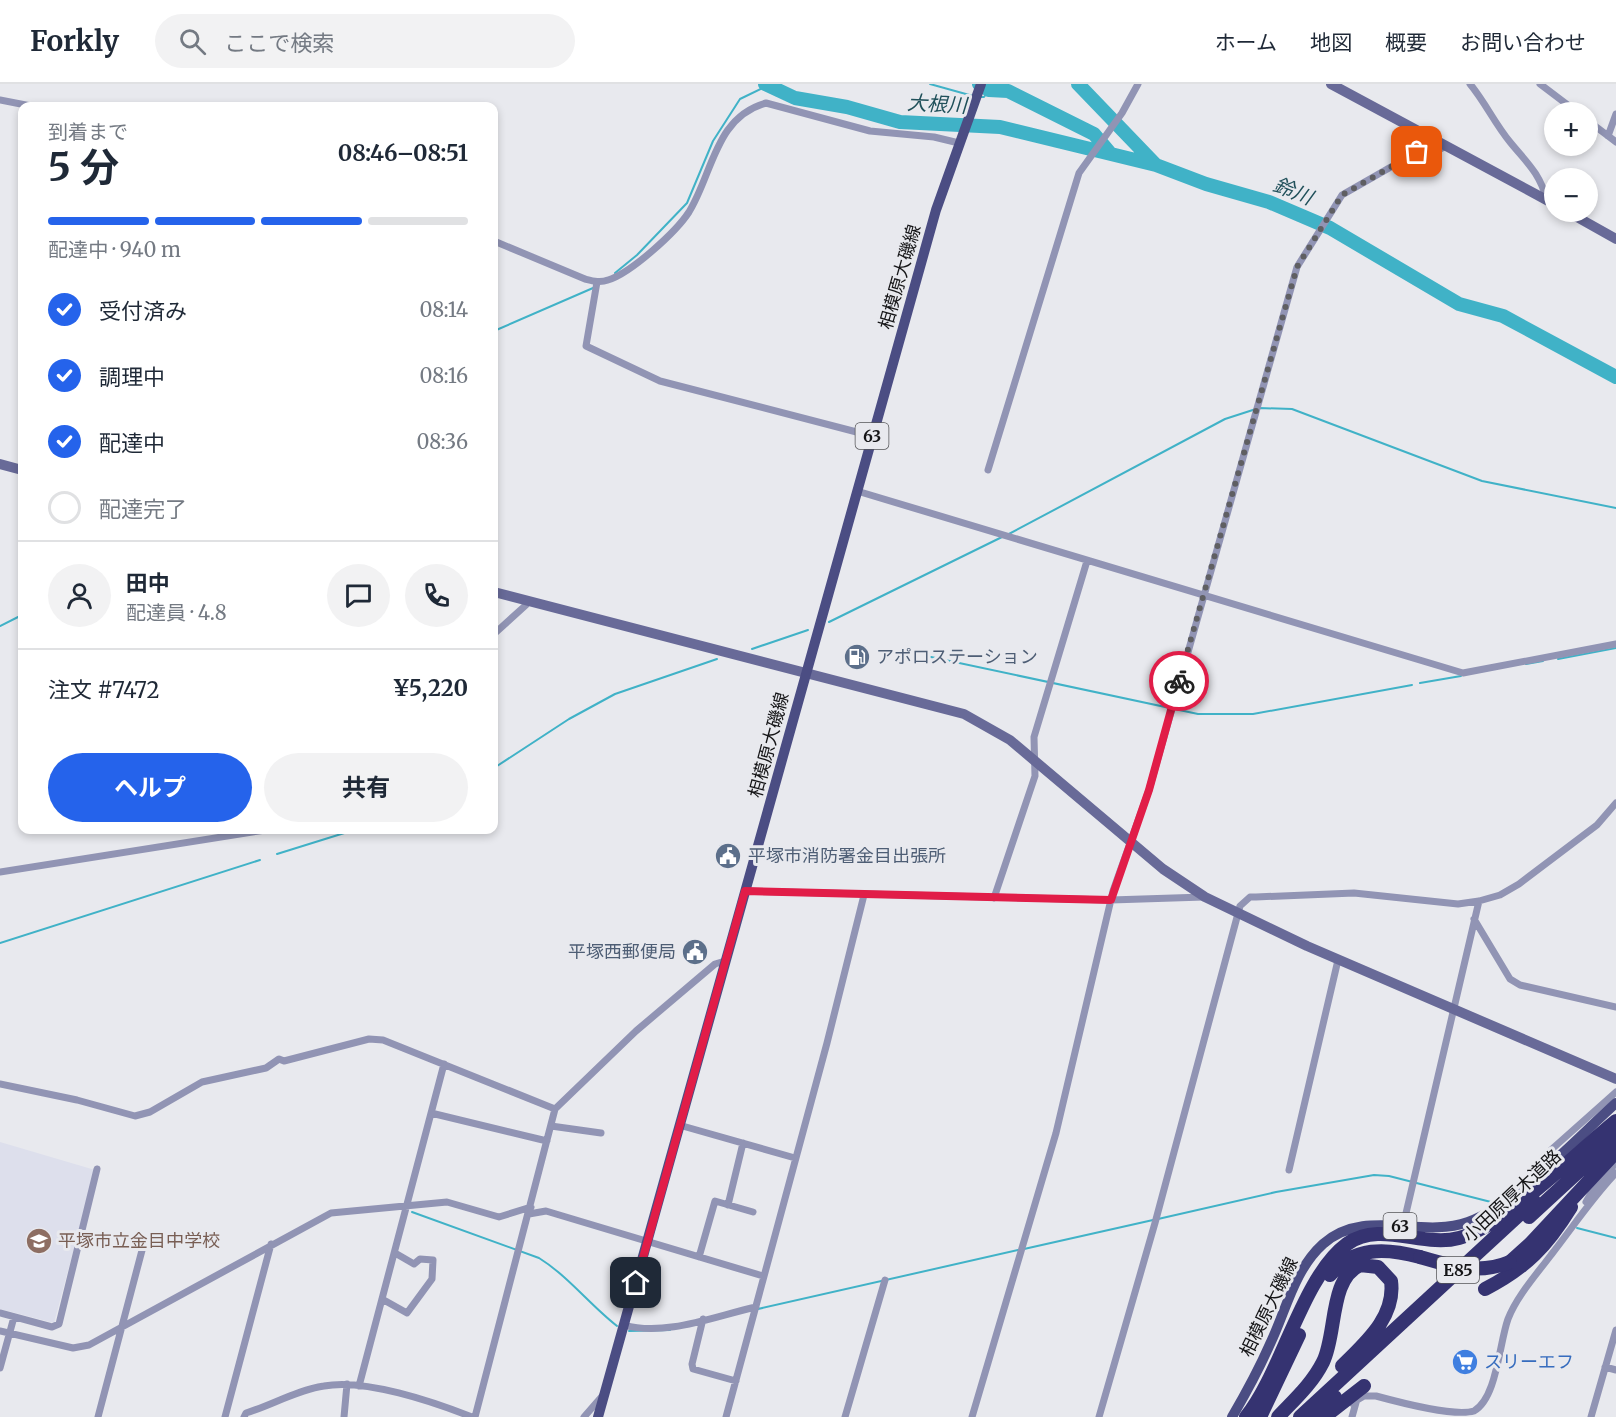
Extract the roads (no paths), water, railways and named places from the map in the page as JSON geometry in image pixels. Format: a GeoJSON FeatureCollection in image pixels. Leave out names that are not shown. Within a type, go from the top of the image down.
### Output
{"type":"FeatureCollection","features":[{"type":"Feature","properties":{"kind":"highway"},"geometry":{"type":"LineString","coordinates":[[1246,1417],[1322,1272],[1349,1243],[1380,1234],[1440,1241],[1472,1234],[1510,1209],[1616,1122]]}},
{"type":"Feature","properties":{"kind":"highway","name":"小田原厚木道路"},"geometry":{"type":"LineString","coordinates":[[1299,1417],[1616,1122]]}},
{"type":"Feature","properties":{"kind":"highway","name":"小田原厚木道路"},"geometry":{"type":"LineString","coordinates":[[1314,1417],[1616,1137]]}},
{"type":"Feature","properties":{"kind":"highway"},"geometry":{"type":"LineString","coordinates":[[1260,1417],[1321,1290],[1338,1265],[1363,1252],[1382,1250],[1475,1270],[1498,1267],[1510,1262],[1520,1254],[1616,1152]]}},
{"type":"Feature","properties":{"kind":"highway"},"geometry":{"type":"LineString","coordinates":[[1485,1289],[1524,1267],[1541,1250],[1585,1185]]}},
{"type":"Feature","properties":{"kind":"highway"},"geometry":{"type":"LineString","coordinates":[[1278,1417],[1307,1386],[1323,1361],[1329,1348],[1338,1298],[1345,1276],[1360,1265],[1378,1267],[1386,1273],[1392,1288],[1389,1309],[1364,1343],[1293,1417]]}},
{"type":"Feature","properties":{"kind":"highway"},"geometry":{"type":"LineString","coordinates":[[1324,1417],[1364,1386]]}},
{"type":"Feature","properties":{"kind":"main road","name":"相模原大磯線"},"geometry":{"type":"LineString","coordinates":[[598,1417],[936,210],[981,84]]}},
{"type":"Feature","properties":{"kind":"main road","name":"相模原大磯線"},"geometry":{"type":"LineString","coordinates":[[1235,1417],[1271,1344],[1297,1279],[1324,1243],[1353,1228],[1381,1224],[1453,1227],[1481,1217],[1540,1171],[1616,1103]]}},
{"type":"Feature","properties":{"kind":"street"},"geometry":{"type":"LineString","coordinates":[[988,470],[1082,168],[1123,111],[1138,84]]}},
{"type":"Feature","properties":{"kind":"street"},"geometry":{"type":"LineString","coordinates":[[1331,84],[1544,198]]}},
{"type":"Feature","properties":{"kind":"street"},"geometry":{"type":"LineString","coordinates":[[1470,84],[1510,142],[1527,160],[1544,188]]}},
{"type":"Feature","properties":{"kind":"street"},"geometry":{"type":"LineString","coordinates":[[1539,84],[1563,102]]}},
{"type":"Feature","properties":{"kind":"street"},"geometry":{"type":"LineString","coordinates":[[0,100],[18,103]]}},
{"type":"Feature","properties":{"kind":"street"},"geometry":{"type":"LineString","coordinates":[[498,243],[597,282],[617,276],[678,226],[698,195],[728,127],[752,107],[766,104],[861,129],[934,136],[959,141]]}},
{"type":"Feature","properties":{"kind":"street"},"geometry":{"type":"LineString","coordinates":[[1608,136],[1616,114]]}},
{"type":"Feature","properties":{"kind":"street"},"geometry":{"type":"LineString","coordinates":[[1598,128],[1616,142]]}},
{"type":"Feature","properties":{"kind":"street"},"geometry":{"type":"LineString","coordinates":[[972,1417],[1056,1133],[1111,900],[1149,790],[1288,291],[1297,267],[1342,195],[1354,186],[1417,152],[1440,150],[1446,146]]}},
{"type":"Feature","properties":{"kind":"street"},"geometry":{"type":"LineString","coordinates":[[1586,222],[1616,239]]}},
{"type":"Feature","properties":{"kind":"street"},"geometry":{"type":"LineString","coordinates":[[597,282],[586,346],[660,381],[872,436]]}},
{"type":"Feature","properties":{"kind":"street"},"geometry":{"type":"LineString","coordinates":[[0,464],[18,469]]}},
{"type":"Feature","properties":{"kind":"street"},"geometry":{"type":"LineString","coordinates":[[857,490],[1463,673],[1616,644]]}},
{"type":"Feature","properties":{"kind":"street"},"geometry":{"type":"LineString","coordinates":[[994,898],[1035,776],[1034,737],[1087,561]]}},
{"type":"Feature","properties":{"kind":"street"},"geometry":{"type":"LineString","coordinates":[[498,592],[964,714],[1010,740],[1163,869],[1205,897],[1338,960],[1616,1079]]}},
{"type":"Feature","properties":{"kind":"street"},"geometry":{"type":"LineString","coordinates":[[498,630],[526,605],[527,600]]}},
{"type":"Feature","properties":{"kind":"street"},"geometry":{"type":"LineString","coordinates":[[1099,1417],[1155,1223],[1240,906],[1250,897],[1354,894],[1458,904],[1479,902],[1500,895],[1519,884],[1597,825],[1616,803]]}},
{"type":"Feature","properties":{"kind":"street"},"geometry":{"type":"LineString","coordinates":[[0,872],[240,834]]}},
{"type":"Feature","properties":{"kind":"street"},"geometry":{"type":"LineString","coordinates":[[745,891],[1111,900],[1205,897]]}},
{"type":"Feature","properties":{"kind":"street"},"geometry":{"type":"LineString","coordinates":[[726,1417],[827,1043],[864,895]]}},
{"type":"Feature","properties":{"kind":"street"},"geometry":{"type":"LineString","coordinates":[[1403,1226],[1479,902]]}},
{"type":"Feature","properties":{"kind":"street"},"geometry":{"type":"LineString","coordinates":[[1474,919],[1510,979],[1520,985],[1616,1007]]}},
{"type":"Feature","properties":{"kind":"street"},"geometry":{"type":"LineString","coordinates":[[1289,1170],[1338,960]]}},
{"type":"Feature","properties":{"kind":"street"},"geometry":{"type":"LineString","coordinates":[[244,1417],[246,1413],[309,1389],[347,1384],[435,1402],[474,1417],[555,1109],[636,1031],[715,964],[725,961]]}},
{"type":"Feature","properties":{"kind":"street"},"geometry":{"type":"LineString","coordinates":[[0,1084],[77,1100],[135,1116],[150,1112],[202,1082],[266,1068],[279,1059],[284,1061],[369,1039],[383,1040],[555,1109]]}},
{"type":"Feature","properties":{"kind":"street"},"geometry":{"type":"LineString","coordinates":[[359,1386],[444,1064]]}},
{"type":"Feature","properties":{"kind":"street"},"geometry":{"type":"LineString","coordinates":[[1540,1171],[1543,1157],[1616,1092]]}},
{"type":"Feature","properties":{"kind":"street"},"geometry":{"type":"LineString","coordinates":[[431,1113],[547,1141]]}},
{"type":"Feature","properties":{"kind":"street"},"geometry":{"type":"LineString","coordinates":[[680,1125],[795,1158]]}},
{"type":"Feature","properties":{"kind":"street"},"geometry":{"type":"LineString","coordinates":[[551,1126],[601,1133]]}},
{"type":"Feature","properties":{"kind":"street"},"geometry":{"type":"LineString","coordinates":[[728,1205],[743,1143]]}},
{"type":"Feature","properties":{"kind":"street"},"geometry":{"type":"LineString","coordinates":[[1576,1223],[1594,1188],[1616,1163]]}},
{"type":"Feature","properties":{"kind":"street"},"geometry":{"type":"LineString","coordinates":[[0,1313],[52,1327],[58,1324],[97,1169]]}},
{"type":"Feature","properties":{"kind":"street"},"geometry":{"type":"LineString","coordinates":[[1335,1417],[1357,1399],[1376,1396],[1449,1414],[1475,1414],[1490,1391],[1509,1317],[1518,1299],[1598,1192],[1616,1173]]}},
{"type":"Feature","properties":{"kind":"street"},"geometry":{"type":"LineString","coordinates":[[0,1331],[73,1348],[89,1345],[271,1245],[339,1211],[447,1202],[499,1218],[530,1211],[546,1211],[764,1276]]}},
{"type":"Feature","properties":{"kind":"street"},"geometry":{"type":"LineString","coordinates":[[699,1257],[716,1202],[753,1212]]}},
{"type":"Feature","properties":{"kind":"street"},"geometry":{"type":"LineString","coordinates":[[98,1417],[145,1239]]}},
{"type":"Feature","properties":{"kind":"street"},"geometry":{"type":"LineString","coordinates":[[225,1417],[271,1245]]}},
{"type":"Feature","properties":{"kind":"street"},"geometry":{"type":"LineString","coordinates":[[382,1299],[407,1313],[432,1280],[434,1260],[420,1259],[414,1264],[395,1253]]}},
{"type":"Feature","properties":{"kind":"street"},"geometry":{"type":"LineString","coordinates":[[844,1417],[884,1282]]}},
{"type":"Feature","properties":{"kind":"street"},"geometry":{"type":"LineString","coordinates":[[624,1325],[644,1329],[703,1322],[755,1311]]}},
{"type":"Feature","properties":{"kind":"street"},"geometry":{"type":"LineString","coordinates":[[0,1368],[14,1317]]}},
{"type":"Feature","properties":{"kind":"street"},"geometry":{"type":"LineString","coordinates":[[703,1322],[692,1364],[693,1369],[736,1381]]}},
{"type":"Feature","properties":{"kind":"street"},"geometry":{"type":"LineString","coordinates":[[1591,1417],[1616,1330]]}},
{"type":"Feature","properties":{"kind":"street"},"geometry":{"type":"LineString","coordinates":[[1605,1367],[1616,1370]]}},
{"type":"Feature","properties":{"kind":"street"},"geometry":{"type":"LineString","coordinates":[[344,1417],[347,1384]]}},
{"type":"Feature","properties":{"kind":"street"},"geometry":{"type":"LineString","coordinates":[[584,1417],[599,1397],[605,1394]]}},
{"type":"Feature","properties":{"kind":"street"},"geometry":{"type":"LineString","coordinates":[[1352,1417],[1357,1399]]}},
{"type":"Feature","properties":{"kind":"waterway","name":"鈴川"},"geometry":{"type":"LineString","coordinates":[[765,84],[795,98],[847,107],[900,122],[1000,127],[1156,165],[1206,184],[1269,202],[1330,228],[1459,304],[1503,316],[1616,377]]}},
{"type":"Feature","properties":{"kind":"waterway","name":"大根川"},"geometry":{"type":"LineString","coordinates":[[930,84],[973,96]]}},
{"type":"Feature","properties":{"kind":"waterway","name":"鈴川"},"geometry":{"type":"LineString","coordinates":[[979,84],[989,90],[1008,91],[1094,134],[1110,153]]}},
{"type":"Feature","properties":{"kind":"waterway"},"geometry":{"type":"LineString","coordinates":[[1078,84],[1156,165]]}},
{"type":"Feature","properties":{"kind":"waterway"},"geometry":{"type":"LineString","coordinates":[[615,273],[637,255],[687,203],[713,141],[740,99],[767,86]]}},
{"type":"Feature","properties":{"kind":"waterway"},"geometry":{"type":"LineString","coordinates":[[979,97],[984,97],[989,90]]}},
{"type":"Feature","properties":{"kind":"waterway"},"geometry":{"type":"LineString","coordinates":[[498,329],[593,288]]}},
{"type":"Feature","properties":{"kind":"waterway"},"geometry":{"type":"LineString","coordinates":[[1007,535],[1225,419],[1259,408],[1292,409],[1482,481],[1616,508]]}},
{"type":"Feature","properties":{"kind":"waterway"},"geometry":{"type":"LineString","coordinates":[[829,622],[1002,537]]}},
{"type":"Feature","properties":{"kind":"waterway"},"geometry":{"type":"LineString","coordinates":[[0,626],[18,617]]}},
{"type":"Feature","properties":{"kind":"waterway"},"geometry":{"type":"LineString","coordinates":[[752,649],[808,630]]}},
{"type":"Feature","properties":{"kind":"waterway"},"geometry":{"type":"LineString","coordinates":[[1558,659],[1616,648]]}},
{"type":"Feature","properties":{"kind":"waterway"},"geometry":{"type":"LineString","coordinates":[[931,657],[1198,714],[1253,714],[1412,685]]}},
{"type":"Feature","properties":{"kind":"waterway"},"geometry":{"type":"LineString","coordinates":[[498,765],[569,719],[615,694],[717,659]]}},
{"type":"Feature","properties":{"kind":"waterway"},"geometry":{"type":"LineString","coordinates":[[1526,664],[1543,661]]}},
{"type":"Feature","properties":{"kind":"waterway"},"geometry":{"type":"LineString","coordinates":[[1420,683],[1461,676]]}},
{"type":"Feature","properties":{"kind":"waterway"},"geometry":{"type":"LineString","coordinates":[[277,854],[341,834]]}},
{"type":"Feature","properties":{"kind":"waterway"},"geometry":{"type":"LineString","coordinates":[[0,943],[260,860]]}},
{"type":"Feature","properties":{"kind":"waterway"},"geometry":{"type":"LineString","coordinates":[[1158,1219],[1276,1192],[1374,1175],[1389,1176],[1491,1202]]}},
{"type":"Feature","properties":{"kind":"waterway"},"geometry":{"type":"LineString","coordinates":[[412,1212],[539,1258],[560,1273],[617,1326]]}},
{"type":"Feature","properties":{"kind":"waterway"},"geometry":{"type":"LineString","coordinates":[[1024,1249],[1153,1220]]}},
{"type":"Feature","properties":{"kind":"waterway"},"geometry":{"type":"LineString","coordinates":[[1577,1228],[1616,1238]]}},
{"type":"Feature","properties":{"kind":"waterway"},"geometry":{"type":"LineString","coordinates":[[758,1309],[1018,1250]]}},
{"type":"Feature","properties":{"kind":"waterway"},"geometry":{"type":"LineString","coordinates":[[629,1331],[670,1330]]}},
{"type":"Feature","properties":{"kind":"place","name":"アポロステーション"},"geometry":{"type":"Point","coordinates":[857,657]}},
{"type":"Feature","properties":{"kind":"place","name":"平塚市消防署金目出張所"},"geometry":{"type":"Point","coordinates":[728,856]}},
{"type":"Feature","properties":{"kind":"place","name":"平塚西郵便局"},"geometry":{"type":"Point","coordinates":[695,952]}},
{"type":"Feature","properties":{"kind":"place","name":"平塚市立金目中学校"},"geometry":{"type":"Point","coordinates":[39,1241]}},
{"type":"Feature","properties":{"kind":"place","name":"スリーエフ"},"geometry":{"type":"Point","coordinates":[1465,1362]}}]}
